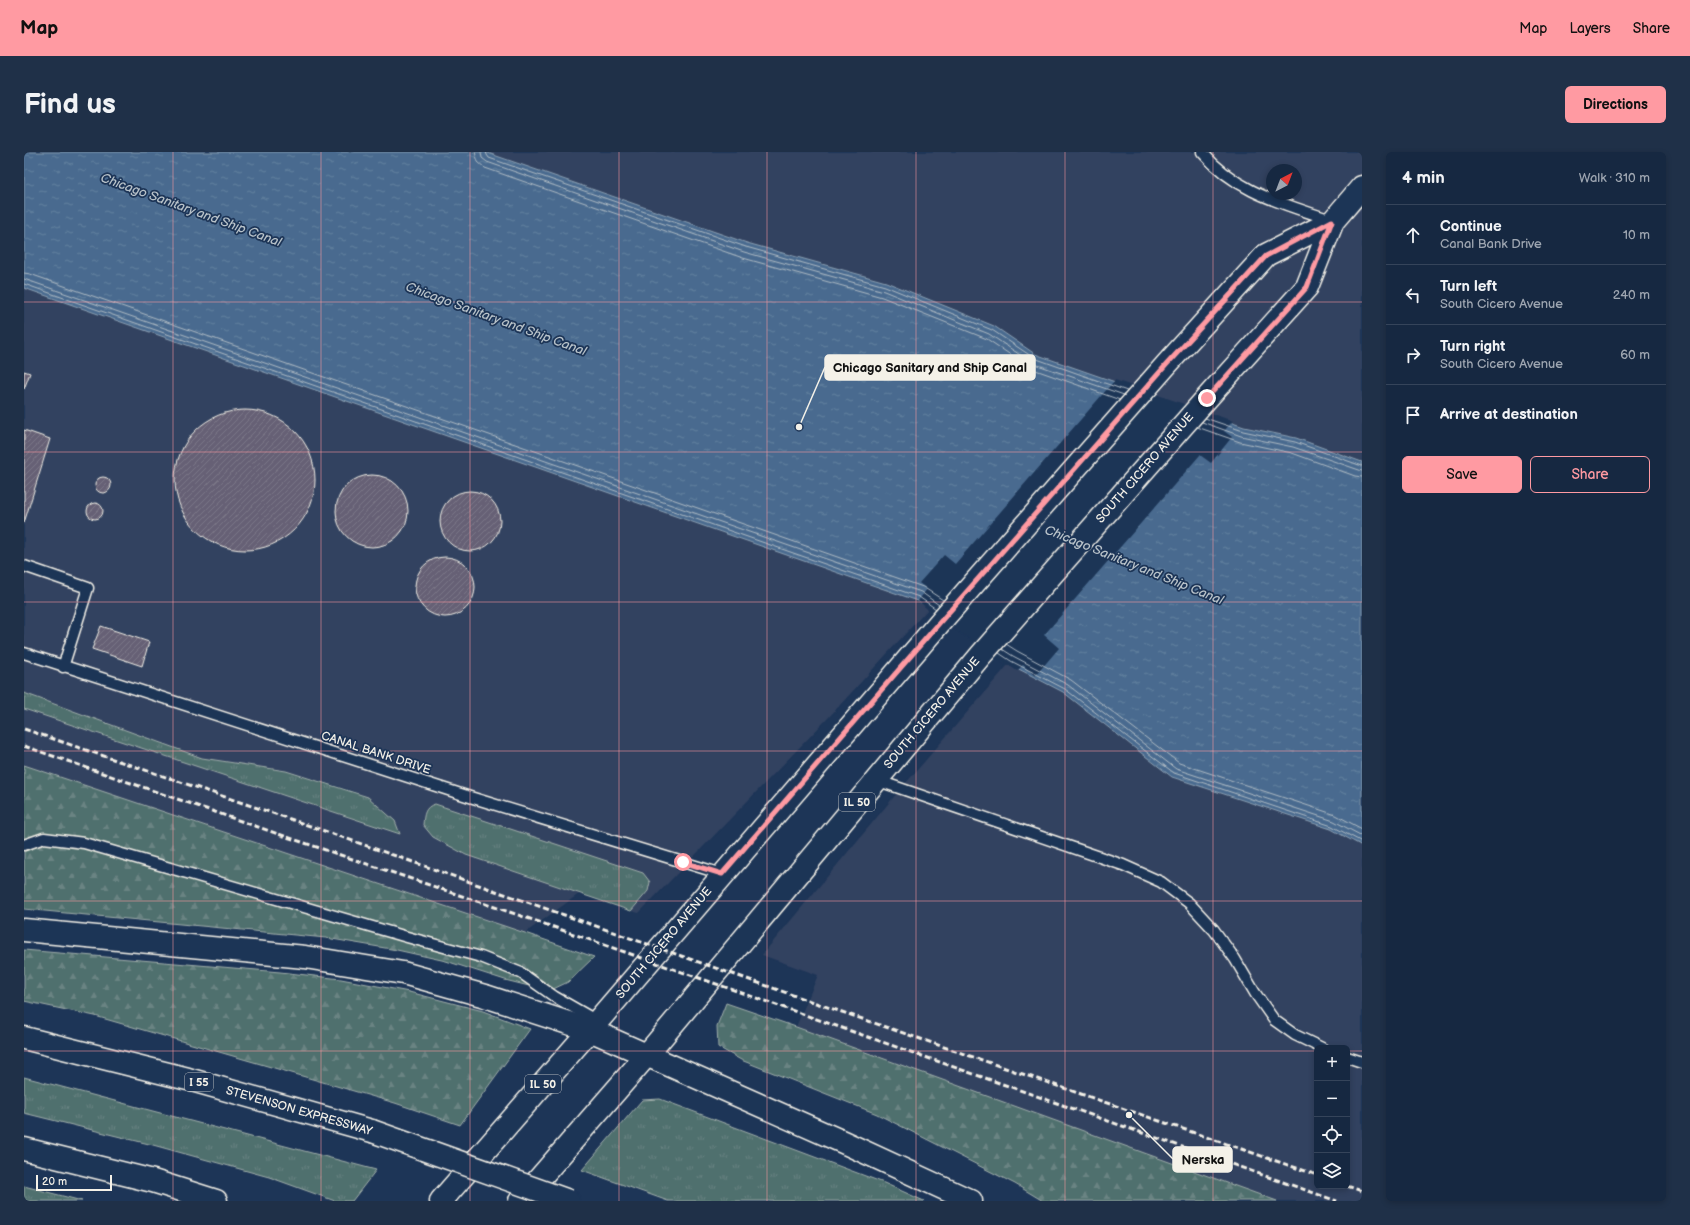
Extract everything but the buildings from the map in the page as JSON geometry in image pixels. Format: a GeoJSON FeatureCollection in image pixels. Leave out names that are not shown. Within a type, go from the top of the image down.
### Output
{"type":"FeatureCollection","features":[{"type":"Feature","properties":{"kind":"main road","name":"SOUTH CICERO AVENUE"},"geometry":{"type":"LineString","coordinates":[[441,1201],[594,1026],[722,874],[941,621],[1167,364],[1266,256],[1332,221],[1362,187]]}},
{"type":"Feature","properties":{"kind":"main road","name":"SOUTH CICERO AVENUE"},"geometry":{"type":"LineString","coordinates":[[520,1201],[646,1056],[981,655],[1207,398],[1307,287],[1332,221]]}},
{"type":"Feature","properties":{"kind":"main road"},"geometry":{"type":"LineString","coordinates":[[24,930],[305,957],[403,973],[594,1026],[646,1056],[849,1145],[971,1201]]}},
{"type":"Feature","properties":{"kind":"main road","name":"STEVENSON EXPRESSWAY"},"geometry":{"type":"LineString","coordinates":[[24,1038],[188,1079],[372,1131],[569,1201]]}},
{"type":"Feature","properties":{"kind":"main road"},"geometry":{"type":"LineString","coordinates":[[24,1149],[154,1181],[216,1201]]}},
{"type":"Feature","properties":{"kind":"lane"},"geometry":{"type":"LineString","coordinates":[[1202,152],[1210,161],[1237,183],[1262,196],[1332,221]]}},
{"type":"Feature","properties":{"kind":"lane"},"geometry":{"type":"LineString","coordinates":[[24,566],[88,588],[63,667]]}},
{"type":"Feature","properties":{"kind":"lane","name":"CANAL BANK DRIVE"},"geometry":{"type":"LineString","coordinates":[[24,653],[63,667],[470,797],[722,874]]}},
{"type":"Feature","properties":{"kind":"lane"},"geometry":{"type":"LineString","coordinates":[[876,780],[1123,865],[1161,882],[1189,903],[1214,930],[1235,958],[1255,993],[1274,1020],[1295,1035],[1316,1045]]}},
{"type":"Feature","properties":{"kind":"lane"},"geometry":{"type":"LineString","coordinates":[[24,845],[44,838],[84,843],[407,937],[481,957],[521,973],[594,1026]]}},
{"type":"Feature","properties":{"kind":"lane"},"geometry":{"type":"LineString","coordinates":[[1350,1058],[1362,1062]]}},
{"type":"Feature","properties":{"kind":"shaded area"},"geometry":{"type":"Polygon","coordinates":[[[485,152],[1362,152],[1362,462],[1296,438],[1244,427],[1035,354],[994,326],[886,282],[747,243],[485,152]]]}},
{"type":"Feature","properties":{"kind":"shaded area"},"geometry":{"type":"Polygon","coordinates":[[[24,288],[918,601],[929,608],[828,718],[639,913],[631,911],[648,891],[425,812],[423,825],[433,837],[466,855],[580,893],[525,933],[24,765],[24,709],[400,834],[384,811],[368,797],[347,789],[286,771],[202,758],[24,693],[24,288]]]}},
{"type":"Feature","properties":{"kind":"shaded area"},"geometry":{"type":"Polygon","coordinates":[[[1009,664],[1063,692],[1172,777],[1331,829],[1362,846],[1362,1201],[1277,1201],[796,1027],[818,975],[762,955],[893,798],[1009,664]]]}},
{"type":"Feature","properties":{"kind":"green space"},"geometry":{"type":"Polygon","coordinates":[[[24,693],[202,758],[286,771],[368,797],[395,821],[400,834],[24,709],[24,693]]]}},
{"type":"Feature","properties":{"kind":"green space"},"geometry":{"type":"Polygon","coordinates":[[[24,765],[594,957],[568,982],[549,991],[505,980],[446,961],[397,950],[326,938],[24,909],[24,765]]]}},
{"type":"Feature","properties":{"kind":"green space"},"geometry":{"type":"Polygon","coordinates":[[[435,804],[643,873],[650,882],[648,891],[631,911],[466,855],[433,837],[423,825],[424,815],[427,809],[431,805],[435,804]]]}},
{"type":"Feature","properties":{"kind":"green space"},"geometry":{"type":"Polygon","coordinates":[[[24,950],[280,972],[341,979],[409,992],[483,1011],[530,1029],[460,1125],[395,1103],[95,1016],[24,1001],[24,950]]]}},
{"type":"Feature","properties":{"kind":"green space"},"geometry":{"type":"Polygon","coordinates":[[[726,1003],[1277,1201],[1043,1201],[1015,1184],[877,1114],[741,1060],[718,1047],[717,1026],[726,1003]]]}},
{"type":"Feature","properties":{"kind":"green space"},"geometry":{"type":"Polygon","coordinates":[[[24,1077],[376,1170],[352,1201],[335,1201],[269,1177],[153,1145],[24,1113],[24,1077]]]}},
{"type":"Feature","properties":{"kind":"green space"},"geometry":{"type":"Polygon","coordinates":[[[660,1099],[884,1183],[924,1201],[668,1201],[582,1170],[642,1100],[660,1099]]]}},
{"type":"Feature","properties":{"kind":"green space"},"geometry":{"type":"Polygon","coordinates":[[[24,1186],[82,1201],[24,1201],[24,1186]]]}},
{"type":"Feature","properties":{"kind":"water"},"geometry":{"type":"Polygon","coordinates":[[[24,152],[485,152],[747,243],[886,282],[994,326],[1035,354],[1244,427],[1296,438],[1362,462],[1362,846],[1331,829],[1172,777],[1063,692],[1009,664],[918,601],[24,288],[24,152]]]}},
{"type":"Feature","properties":{"kind":"pier"},"geometry":{"type":"Polygon","coordinates":[[[1115,380],[1233,421],[1224,431],[1232,437],[1211,463],[1200,455],[1044,635],[1059,648],[1035,676],[1023,665],[1017,671],[933,614],[918,601],[927,589],[919,583],[944,555],[955,564],[1115,380]]]}},
{"type":"Feature","properties":{"kind":"railway"},"geometry":{"type":"LineString","coordinates":[[24,729],[293,820],[807,1000],[1314,1174]]}},
{"type":"Feature","properties":{"kind":"railway"},"geometry":{"type":"LineString","coordinates":[[24,746],[539,922],[1337,1201]]}},
{"type":"Feature","properties":{"kind":"railway"},"geometry":{"type":"LineString","coordinates":[[1350,1187],[1362,1191]]}},
{"type":"Feature","properties":{"kind":"place","name":"Chicago Sanitary and Ship Canal"},"geometry":{"type":"Point","coordinates":[799,427]}},
{"type":"Feature","properties":{"kind":"place","name":"Nerska"},"geometry":{"type":"Point","coordinates":[1129,1115]}},
{"type":"Feature","properties":{"kind":"route"},"geometry":{"type":"LineString","coordinates":[[683,862],[722,874],[941,621],[1167,364],[1266,256],[1332,221],[1307,287],[1207,398]]}}]}
